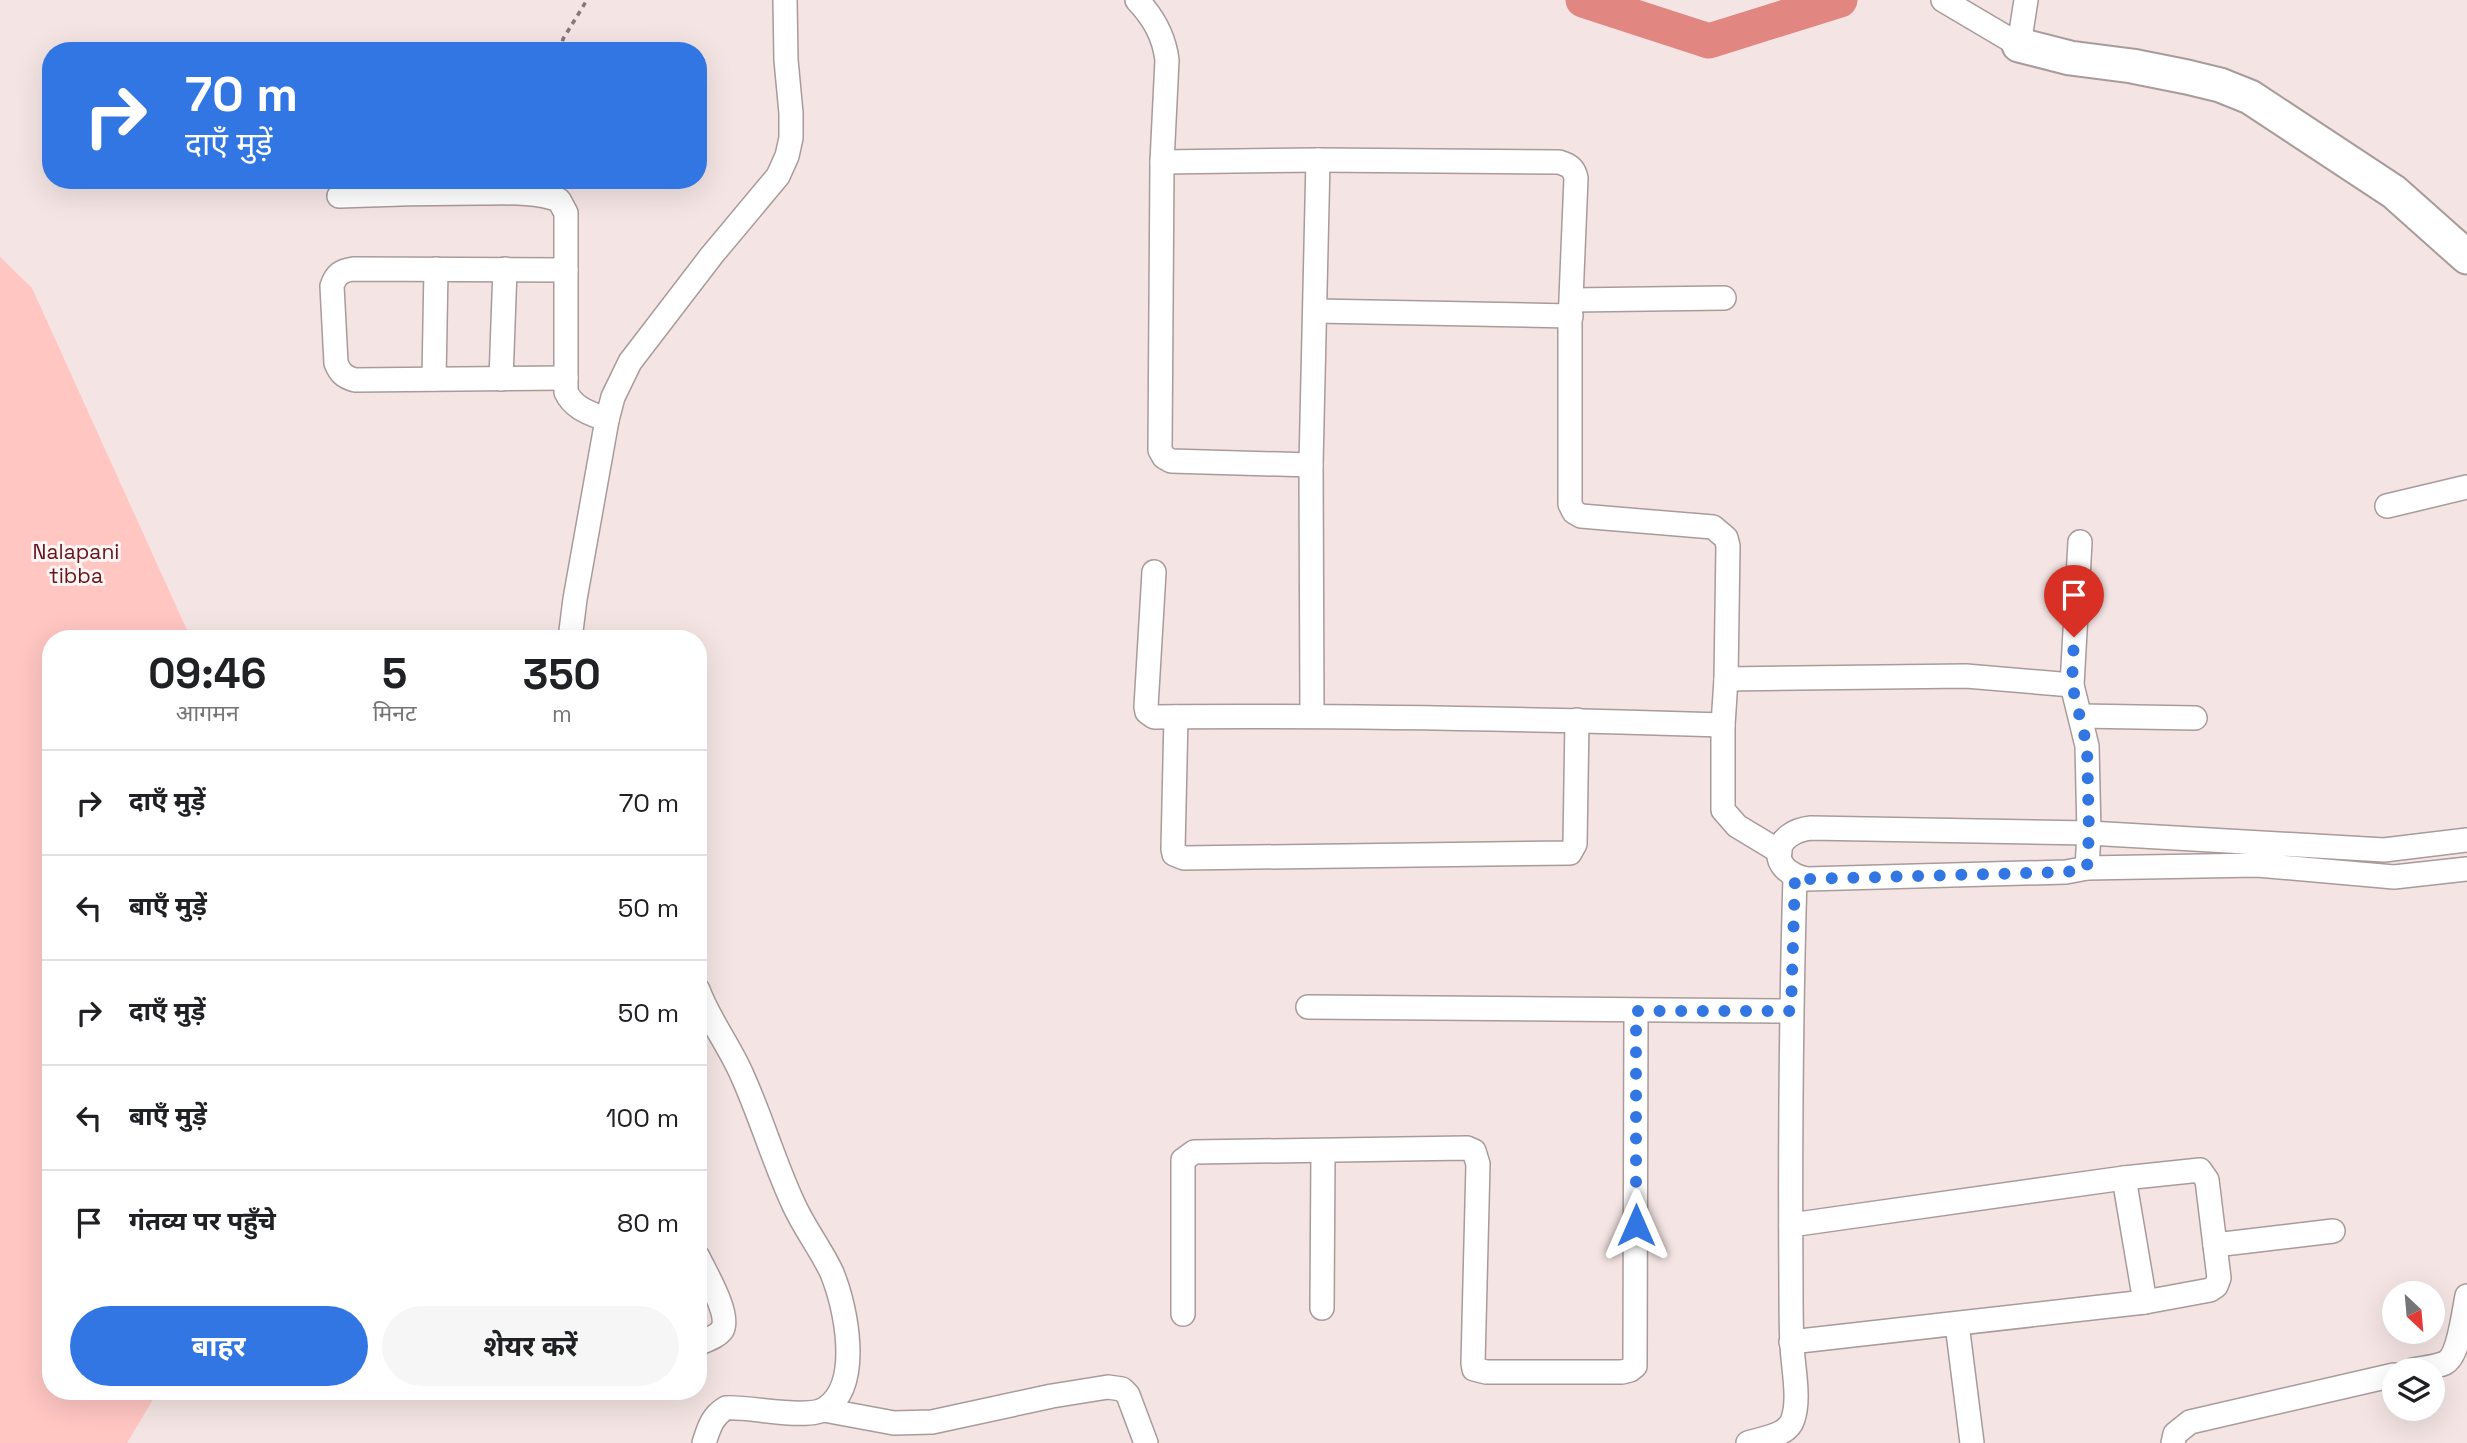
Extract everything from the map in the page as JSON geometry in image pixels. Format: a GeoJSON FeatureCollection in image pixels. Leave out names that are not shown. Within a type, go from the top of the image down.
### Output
{"type":"FeatureCollection","features":[{"type":"Feature","properties":{"kind":"street"},"geometry":{"type":"LineString","coordinates":[[571,630],[607,419],[614,397],[630,362],[712,255],[778,176],[787,156],[791,138],[791,113],[786,61],[785,0]]}},
{"type":"Feature","properties":{"kind":"street"},"geometry":{"type":"LineString","coordinates":[[1137,0],[1150,13],[1165,44],[1167,60],[1162,162],[1160,450],[1164,457],[1171,461],[1311,465]]}},
{"type":"Feature","properties":{"kind":"street"},"geometry":{"type":"LineString","coordinates":[[1943,0],[2019,46],[2070,58],[2133,66],[2187,77],[2220,85],[2250,97],[2394,192],[2467,257]]}},
{"type":"Feature","properties":{"kind":"street"},"geometry":{"type":"LineString","coordinates":[[2019,46],[2026,0]]}},
{"type":"Feature","properties":{"kind":"street"},"geometry":{"type":"LineString","coordinates":[[1312,716],[1311,465],[1318,160]]}},
{"type":"Feature","properties":{"kind":"street"},"geometry":{"type":"LineString","coordinates":[[1162,162],[1559,162],[1575,171],[1570,504],[1574,512],[1581,516],[1713,527],[1726,538],[1723,810],[1737,826],[1780,852]]}},
{"type":"Feature","properties":{"kind":"street"},"geometry":{"type":"LineString","coordinates":[[339,197],[472,193],[551,197],[559,200],[566,214],[566,392],[573,404],[607,419]]}},
{"type":"Feature","properties":{"kind":"street"},"geometry":{"type":"LineString","coordinates":[[434,379],[436,269]]}},
{"type":"Feature","properties":{"kind":"street"},"geometry":{"type":"LineString","coordinates":[[501,379],[505,269]]}},
{"type":"Feature","properties":{"kind":"street"},"geometry":{"type":"LineString","coordinates":[[566,270],[343,271],[336,276],[332,286],[336,363],[339,372],[346,378],[566,378]]}},
{"type":"Feature","properties":{"kind":"street"},"geometry":{"type":"LineString","coordinates":[[1316,311],[1571,308],[1724,298]]}},
{"type":"Feature","properties":{"kind":"street"},"geometry":{"type":"LineString","coordinates":[[2387,506],[2467,487]]}},
{"type":"Feature","properties":{"kind":"street"},"geometry":{"type":"LineString","coordinates":[[2080,542],[2072,685],[2087,746],[2087,868]]}},
{"type":"Feature","properties":{"kind":"street"},"geometry":{"type":"LineString","coordinates":[[1154,572],[1146,706],[1147,712],[1154,717],[1312,716],[1577,720],[1723,726]]}},
{"type":"Feature","properties":{"kind":"street"},"geometry":{"type":"LineString","coordinates":[[1726,679],[1966,676],[2072,685]]}},
{"type":"Feature","properties":{"kind":"street"},"geometry":{"type":"LineString","coordinates":[[2081,716],[2194,718]]}},
{"type":"Feature","properties":{"kind":"street"},"geometry":{"type":"LineString","coordinates":[[1176,717],[1173,849],[1174,854],[1184,858],[1570,853],[1575,844],[1577,720]]}},
{"type":"Feature","properties":{"kind":"street"},"geometry":{"type":"LineString","coordinates":[[2467,840],[2384,850],[2089,833],[1811,828],[1800,829],[1789,835],[1780,852],[1783,868],[1795,877],[1807,879],[2066,872],[2087,868],[2256,865],[2394,877],[2467,869]]}},
{"type":"Feature","properties":{"kind":"street"},"geometry":{"type":"LineString","coordinates":[[1748,1443],[1784,1432],[1794,1417],[1791,1342],[1791,1011],[1795,877]]}},
{"type":"Feature","properties":{"kind":"street"},"geometry":{"type":"LineString","coordinates":[[1308,1007],[1791,1011]]}},
{"type":"Feature","properties":{"kind":"street"},"geometry":{"type":"LineString","coordinates":[[707,1010],[730,1049],[794,1205],[826,1261],[838,1290],[846,1328],[847,1369],[839,1395],[824,1410]]}},
{"type":"Feature","properties":{"kind":"street"},"geometry":{"type":"LineString","coordinates":[[1183,1314],[1183,1160],[1194,1152],[1467,1148],[1474,1151],[1478,1164],[1474,1369],[1500,1372],[1630,1370],[1635,1366],[1636,1011]]}},
{"type":"Feature","properties":{"kind":"street"},"geometry":{"type":"LineString","coordinates":[[1322,1308],[1323,1152]]}},
{"type":"Feature","properties":{"kind":"street"},"geometry":{"type":"LineString","coordinates":[[1791,1225],[2124,1178],[2200,1170],[2207,1180],[2219,1278],[2216,1286],[2210,1290],[2145,1302],[1791,1342]]}},
{"type":"Feature","properties":{"kind":"street"},"geometry":{"type":"LineString","coordinates":[[2124,1178],[2145,1302]]}},
{"type":"Feature","properties":{"kind":"street"},"geometry":{"type":"LineString","coordinates":[[2216,1245],[2333,1231]]}},
{"type":"Feature","properties":{"kind":"street"},"geometry":{"type":"LineString","coordinates":[[707,1276],[723,1310],[725,1321],[723,1329],[707,1340]]}},
{"type":"Feature","properties":{"kind":"street"},"geometry":{"type":"LineString","coordinates":[[2445,1363],[2451,1359],[2462,1325],[2467,1296]]}},
{"type":"Feature","properties":{"kind":"street"},"geometry":{"type":"LineString","coordinates":[[1957,1324],[1972,1443]]}},
{"type":"Feature","properties":{"kind":"street"},"geometry":{"type":"LineString","coordinates":[[2173,1443],[2175,1434],[2190,1422],[2382,1378]]}},
{"type":"Feature","properties":{"kind":"street"},"geometry":{"type":"LineString","coordinates":[[704,1443],[712,1420],[718,1412],[726,1408],[804,1413],[824,1410],[894,1423],[932,1422],[1108,1387],[1122,1389],[1128,1395],[1146,1443]]}},
{"type":"Feature","properties":{"kind":"path"},"geometry":{"type":"LineString","coordinates":[[562,42],[587,0]]}},
{"type":"Feature","properties":{"kind":"green space","name":"Nalapani tibba"},"geometry":{"type":"Polygon","coordinates":[[[0,257],[32,288],[187,630],[42,630],[42,1400],[153,1400],[127,1443],[0,1443],[0,257]]]}},
{"type":"Feature","properties":{"kind":"waterway"},"geometry":{"type":"LineString","coordinates":[[1583,0],[1709,41],[1840,0]]}},
{"type":"Feature","properties":{"kind":"route"},"geometry":{"type":"LineString","coordinates":[[1636,1225],[1636,1011],[1791,1011],[1795,877],[1807,879],[2066,872],[2087,868],[2087,746],[2072,685],[2074,637]]}}]}
